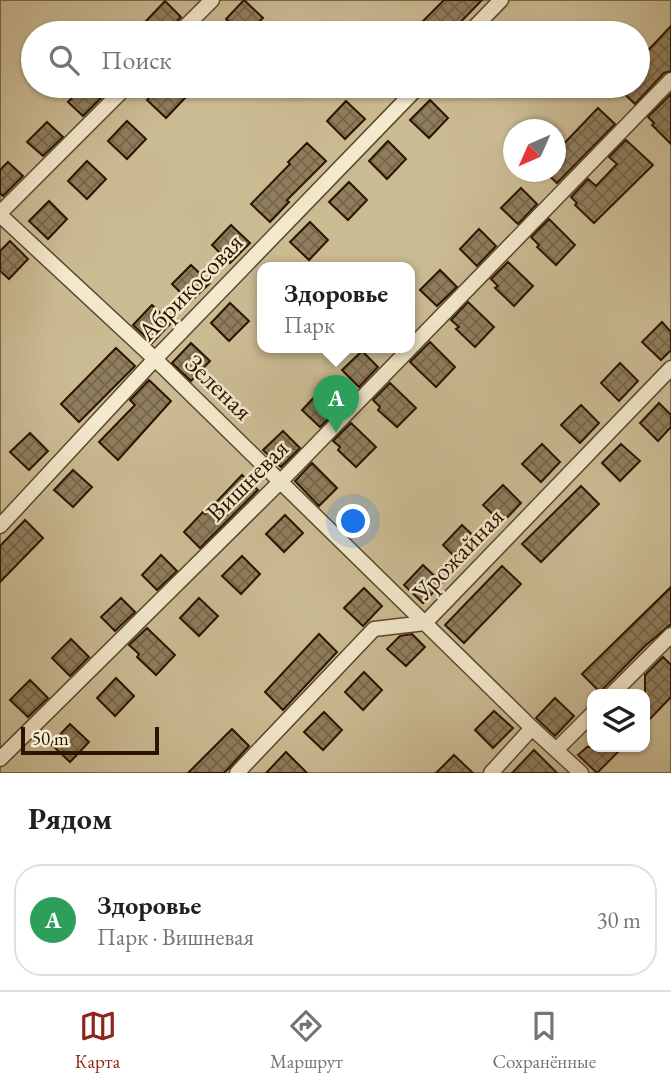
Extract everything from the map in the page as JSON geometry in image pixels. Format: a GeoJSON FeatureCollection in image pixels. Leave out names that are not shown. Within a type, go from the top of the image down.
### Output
{"type":"FeatureCollection","features":[{"type":"Feature","properties":{"kind":"street"},"geometry":{"type":"LineString","coordinates":[[191,21],[212,0]]}},
{"type":"Feature","properties":{"kind":"street"},"geometry":{"type":"LineString","coordinates":[[481,21],[501,0]]}},
{"type":"Feature","properties":{"kind":"street","name":"Вишневая"},"geometry":{"type":"LineString","coordinates":[[415,343],[671,80]]}},
{"type":"Feature","properties":{"kind":"street"},"geometry":{"type":"LineString","coordinates":[[0,214],[115,98]]}},
{"type":"Feature","properties":{"kind":"street","name":"Абрикосовая"},"geometry":{"type":"LineString","coordinates":[[0,526],[155,359],[407,98]]}},
{"type":"Feature","properties":{"kind":"street","name":"Зеленая"},"geometry":{"type":"LineString","coordinates":[[0,214],[155,359],[581,773]]}},
{"type":"Feature","properties":{"kind":"street","name":"Вишневая"},"geometry":{"type":"LineString","coordinates":[[0,759],[280,482],[405,353]]}},
{"type":"Feature","properties":{"kind":"street","name":"Урожайная"},"geometry":{"type":"LineString","coordinates":[[237,773],[374,629],[425,623],[671,368]]}},
{"type":"Feature","properties":{"kind":"street"},"geometry":{"type":"LineString","coordinates":[[617,689],[671,635]]}},
{"type":"Feature","properties":{"kind":"street"},"geometry":{"type":"LineString","coordinates":[[556,750],[587,719]]}},
{"type":"Feature","properties":{"kind":"street"},"geometry":{"type":"LineString","coordinates":[[491,773],[532,728]]}},
{"type":"Feature","properties":{"kind":"shaded area"},"geometry":{"type":"Polygon","coordinates":[[[0,0],[671,0],[671,773],[0,773],[0,0]]]}},
{"type":"Feature","properties":{"kind":"building"},"geometry":{"type":"Polygon","coordinates":[[[244,0],[263,18],[260,21],[226,19],[244,0]]]}},
{"type":"Feature","properties":{"kind":"building"},"geometry":{"type":"Polygon","coordinates":[[[444,0],[482,0],[462,21],[423,21],[444,0]]]}},
{"type":"Feature","properties":{"kind":"building"},"geometry":{"type":"Polygon","coordinates":[[[165,1],[181,17],[177,21],[146,21],[165,1]]]}},
{"type":"Feature","properties":{"kind":"building"},"geometry":{"type":"Polygon","coordinates":[[[671,26],[671,71],[664,73],[650,88],[650,48],[671,26]]]}},
{"type":"Feature","properties":{"kind":"building"},"geometry":{"type":"Polygon","coordinates":[[[671,94],[671,144],[652,125],[654,123],[648,117],[671,94]]]}},
{"type":"Feature","properties":{"kind":"building"},"geometry":{"type":"Polygon","coordinates":[[[72,98],[101,98],[83,116],[68,102],[72,98]]]}},
{"type":"Feature","properties":{"kind":"building"},"geometry":{"type":"Polygon","coordinates":[[[149,98],[185,98],[166,118],[147,100],[149,98]]]}},
{"type":"Feature","properties":{"kind":"building"},"geometry":{"type":"Polygon","coordinates":[[[629,98],[641,98],[635,104],[629,98]]]}},
{"type":"Feature","properties":{"kind":"building"},"geometry":{"type":"Polygon","coordinates":[[[430,100],[448,118],[429,138],[410,120],[430,100]]]}},
{"type":"Feature","properties":{"kind":"building"},"geometry":{"type":"Polygon","coordinates":[[[346,101],[365,119],[345,139],[327,121],[346,101]]]}},
{"type":"Feature","properties":{"kind":"building"},"geometry":{"type":"Polygon","coordinates":[[[598,108],[615,124],[566,174],[566,142],[598,108]]]}},
{"type":"Feature","properties":{"kind":"building"},"geometry":{"type":"Polygon","coordinates":[[[127,121],[146,139],[127,159],[108,141],[127,121]]]}},
{"type":"Feature","properties":{"kind":"building"},"geometry":{"type":"Polygon","coordinates":[[[47,122],[63,137],[43,156],[27,142],[47,122]]]}},
{"type":"Feature","properties":{"kind":"building"},"geometry":{"type":"Polygon","coordinates":[[[626,140],[653,165],[594,223],[575,205],[577,203],[571,197],[588,179],[596,186],[617,164],[609,157],[626,140]]]}},
{"type":"Feature","properties":{"kind":"building"},"geometry":{"type":"Polygon","coordinates":[[[388,141],[406,159],[387,179],[369,161],[388,141]]]}},
{"type":"Feature","properties":{"kind":"building"},"geometry":{"type":"Polygon","coordinates":[[[307,143],[326,161],[287,200],[289,202],[270,222],[251,204],[307,143]]]}},
{"type":"Feature","properties":{"kind":"building"},"geometry":{"type":"Polygon","coordinates":[[[87,161],[106,179],[87,199],[68,181],[87,161]]]}},
{"type":"Feature","properties":{"kind":"building"},"geometry":{"type":"Polygon","coordinates":[[[8,162],[23,176],[3,196],[0,193],[0,170],[8,162]]]}},
{"type":"Feature","properties":{"kind":"building"},"geometry":{"type":"Polygon","coordinates":[[[349,182],[367,200],[348,220],[329,202],[349,182]]]}},
{"type":"Feature","properties":{"kind":"building"},"geometry":{"type":"Polygon","coordinates":[[[521,188],[537,204],[518,224],[501,208],[521,188]]]}},
{"type":"Feature","properties":{"kind":"building"},"geometry":{"type":"Polygon","coordinates":[[[49,201],[67,219],[48,239],[29,221],[49,201]]]}},
{"type":"Feature","properties":{"kind":"building"},"geometry":{"type":"Polygon","coordinates":[[[549,219],[575,245],[556,265],[537,247],[539,245],[531,237],[549,219]]]}},
{"type":"Feature","properties":{"kind":"building"},"geometry":{"type":"Polygon","coordinates":[[[310,222],[328,240],[309,260],[290,242],[310,222]]]}},
{"type":"Feature","properties":{"kind":"building"},"geometry":{"type":"Polygon","coordinates":[[[231,225],[250,243],[230,263],[212,245],[231,225]]]}},
{"type":"Feature","properties":{"kind":"building"},"geometry":{"type":"Polygon","coordinates":[[[479,229],[496,246],[477,266],[460,249],[479,229]]]}},
{"type":"Feature","properties":{"kind":"building"},"geometry":{"type":"Polygon","coordinates":[[[10,241],[28,259],[9,279],[0,271],[0,251],[10,241]]]}},
{"type":"Feature","properties":{"kind":"building"},"geometry":{"type":"Polygon","coordinates":[[[508,262],[533,286],[514,306],[495,288],[498,286],[491,279],[508,262]]]}},
{"type":"Feature","properties":{"kind":"building"},"geometry":{"type":"Polygon","coordinates":[[[191,265],[210,283],[190,302],[172,284],[191,265]]]}},
{"type":"Feature","properties":{"kind":"building"},"geometry":{"type":"Polygon","coordinates":[[[440,270],[457,287],[437,306],[420,290],[440,270]]]}},
{"type":"Feature","properties":{"kind":"building"},"geometry":{"type":"Polygon","coordinates":[[[468,302],[494,327],[475,347],[456,329],[459,327],[451,320],[468,302]]]}},
{"type":"Feature","properties":{"kind":"building"},"geometry":{"type":"Polygon","coordinates":[[[230,303],[249,321],[229,341],[211,323],[230,303]]]}},
{"type":"Feature","properties":{"kind":"building"},"geometry":{"type":"Polygon","coordinates":[[[152,305],[171,323],[152,343],[133,325],[152,305]]]}},
{"type":"Feature","properties":{"kind":"building"},"geometry":{"type":"Polygon","coordinates":[[[662,322],[671,332],[671,350],[661,360],[642,342],[662,322]]]}},
{"type":"Feature","properties":{"kind":"building"},"geometry":{"type":"Polygon","coordinates":[[[430,342],[455,367],[436,387],[410,362],[430,342]]]}},
{"type":"Feature","properties":{"kind":"building"},"geometry":{"type":"Polygon","coordinates":[[[191,343],[210,361],[191,381],[172,363],[191,343]]]}},
{"type":"Feature","properties":{"kind":"building"},"geometry":{"type":"Polygon","coordinates":[[[116,348],[135,366],[79,422],[61,404],[116,348]]]}},
{"type":"Feature","properties":{"kind":"building"},"geometry":{"type":"Polygon","coordinates":[[[360,353],[364,353],[378,367],[359,387],[342,370],[360,353]]]}},
{"type":"Feature","properties":{"kind":"building"},"geometry":{"type":"Polygon","coordinates":[[[620,363],[638,381],[619,401],[601,383],[620,363]]]}},
{"type":"Feature","properties":{"kind":"building"},"geometry":{"type":"Polygon","coordinates":[[[149,380],[171,401],[118,460],[99,442],[135,405],[130,400],[149,380]]]}},
{"type":"Feature","properties":{"kind":"building"},"geometry":{"type":"Polygon","coordinates":[[[390,383],[416,408],[397,427],[378,410],[380,407],[373,400],[390,383]]]}},
{"type":"Feature","properties":{"kind":"building"},"geometry":{"type":"Polygon","coordinates":[[[321,390],[339,408],[320,427],[302,410],[321,390]]]}},
{"type":"Feature","properties":{"kind":"building"},"geometry":{"type":"Polygon","coordinates":[[[659,403],[671,415],[671,427],[658,441],[640,423],[659,403]]]}},
{"type":"Feature","properties":{"kind":"building"},"geometry":{"type":"Polygon","coordinates":[[[581,405],[599,423],[580,443],[561,425],[581,405]]]}},
{"type":"Feature","properties":{"kind":"building"},"geometry":{"type":"Polygon","coordinates":[[[351,423],[376,447],[356,467],[338,450],[340,447],[333,441],[351,423]]]}},
{"type":"Feature","properties":{"kind":"building"},"geometry":{"type":"Polygon","coordinates":[[[283,431],[300,448],[281,467],[263,450],[283,431]]]}},
{"type":"Feature","properties":{"kind":"building"},"geometry":{"type":"Polygon","coordinates":[[[30,433],[48,451],[29,470],[10,452],[30,433]]]}},
{"type":"Feature","properties":{"kind":"building"},"geometry":{"type":"Polygon","coordinates":[[[542,444],[560,462],[541,482],[522,464],[542,444]]]}},
{"type":"Feature","properties":{"kind":"building"},"geometry":{"type":"Polygon","coordinates":[[[621,444],[640,461],[620,481],[602,463],[621,444]]]}},
{"type":"Feature","properties":{"kind":"building"},"geometry":{"type":"Polygon","coordinates":[[[312,463],[337,488],[319,506],[295,481],[312,463]]]}},
{"type":"Feature","properties":{"kind":"building"},"geometry":{"type":"Polygon","coordinates":[[[73,470],[92,487],[73,507],[54,490],[73,470]]]}},
{"type":"Feature","properties":{"kind":"building"},"geometry":{"type":"Polygon","coordinates":[[[242,475],[258,490],[200,548],[184,532],[242,475]]]}},
{"type":"Feature","properties":{"kind":"building"},"geometry":{"type":"Polygon","coordinates":[[[503,485],[521,503],[502,523],[483,505],[503,485]]]}},
{"type":"Feature","properties":{"kind":"building"},"geometry":{"type":"Polygon","coordinates":[[[581,486],[599,504],[541,562],[522,544],[581,486]]]}},
{"type":"Feature","properties":{"kind":"building"},"geometry":{"type":"Polygon","coordinates":[[[285,515],[303,533],[284,552],[266,534],[285,515]]]}},
{"type":"Feature","properties":{"kind":"building"},"geometry":{"type":"Polygon","coordinates":[[[25,520],[43,538],[0,582],[0,546],[25,520]]]}},
{"type":"Feature","properties":{"kind":"building"},"geometry":{"type":"Polygon","coordinates":[[[462,525],[481,543],[461,563],[443,545],[462,525]]]}},
{"type":"Feature","properties":{"kind":"building"},"geometry":{"type":"Polygon","coordinates":[[[161,555],[177,571],[157,590],[142,575],[161,555]]]}},
{"type":"Feature","properties":{"kind":"building"},"geometry":{"type":"Polygon","coordinates":[[[242,556],[260,574],[241,594],[222,576],[242,556]]]}},
{"type":"Feature","properties":{"kind":"building"},"geometry":{"type":"Polygon","coordinates":[[[423,565],[442,583],[423,603],[404,585],[423,565]]]}},
{"type":"Feature","properties":{"kind":"building"},"geometry":{"type":"Polygon","coordinates":[[[502,566],[521,584],[464,643],[445,625],[502,566]]]}},
{"type":"Feature","properties":{"kind":"building"},"geometry":{"type":"Polygon","coordinates":[[[671,587],[671,624],[603,689],[597,689],[582,674],[671,587]]]}},
{"type":"Feature","properties":{"kind":"building"},"geometry":{"type":"Polygon","coordinates":[[[364,588],[382,606],[363,626],[344,608],[364,588]]]}},
{"type":"Feature","properties":{"kind":"building"},"geometry":{"type":"Polygon","coordinates":[[[121,598],[135,612],[115,631],[101,617],[121,598]]]}},
{"type":"Feature","properties":{"kind":"building"},"geometry":{"type":"Polygon","coordinates":[[[199,598],[218,616],[199,636],[180,618],[199,598]]]}},
{"type":"Feature","properties":{"kind":"building"},"geometry":{"type":"Polygon","coordinates":[[[147,628],[175,655],[156,675],[129,645],[147,628]]]}},
{"type":"Feature","properties":{"kind":"building"},"geometry":{"type":"Polygon","coordinates":[[[319,634],[337,652],[283,710],[265,692],[319,634]]]}},
{"type":"Feature","properties":{"kind":"building"},"geometry":{"type":"Polygon","coordinates":[[[412,634],[425,647],[406,666],[387,649],[400,636],[412,634]]]}},
{"type":"Feature","properties":{"kind":"building"},"geometry":{"type":"Polygon","coordinates":[[[71,639],[89,657],[70,676],[52,658],[71,639]]]}},
{"type":"Feature","properties":{"kind":"building"},"geometry":{"type":"Polygon","coordinates":[[[663,657],[671,665],[671,697],[650,719],[650,689],[645,689],[645,675],[663,657]]]}},
{"type":"Feature","properties":{"kind":"building"},"geometry":{"type":"Polygon","coordinates":[[[364,672],[382,690],[363,710],[345,692],[364,672]]]}},
{"type":"Feature","properties":{"kind":"building"},"geometry":{"type":"Polygon","coordinates":[[[116,678],[134,696],[115,716],[97,698],[116,678]]]}},
{"type":"Feature","properties":{"kind":"building"},"geometry":{"type":"Polygon","coordinates":[[[30,680],[48,698],[28,717],[10,700],[30,680]]]}},
{"type":"Feature","properties":{"kind":"building"},"geometry":{"type":"Polygon","coordinates":[[[555,698],[574,716],[555,736],[536,718],[555,698]]]}},
{"type":"Feature","properties":{"kind":"building"},"geometry":{"type":"Polygon","coordinates":[[[494,711],[513,728],[493,748],[475,730],[494,711]]]}},
{"type":"Feature","properties":{"kind":"building"},"geometry":{"type":"Polygon","coordinates":[[[324,712],[342,730],[323,750],[304,732],[324,712]]]}},
{"type":"Feature","properties":{"kind":"building"},"geometry":{"type":"Polygon","coordinates":[[[70,724],[89,742],[70,762],[51,744],[70,724]]]}},
{"type":"Feature","properties":{"kind":"building"},"geometry":{"type":"Polygon","coordinates":[[[232,729],[249,746],[224,773],[188,773],[232,729]]]}},
{"type":"Feature","properties":{"kind":"building"},"geometry":{"type":"Polygon","coordinates":[[[587,747],[587,752],[618,752],[597,773],[578,755],[587,747]]]}},
{"type":"Feature","properties":{"kind":"building"},"geometry":{"type":"Polygon","coordinates":[[[534,750],[557,773],[512,773],[534,750]]]}},
{"type":"Feature","properties":{"kind":"building"},"geometry":{"type":"Polygon","coordinates":[[[286,752],[307,773],[266,773],[286,752]]]}},
{"type":"Feature","properties":{"kind":"building"},"geometry":{"type":"Polygon","coordinates":[[[454,755],[473,773],[436,773],[454,755]]]}},
{"type":"Feature","properties":{"kind":"place","name":"Здоровье"},"geometry":{"type":"Point","coordinates":[336,433]}}]}
